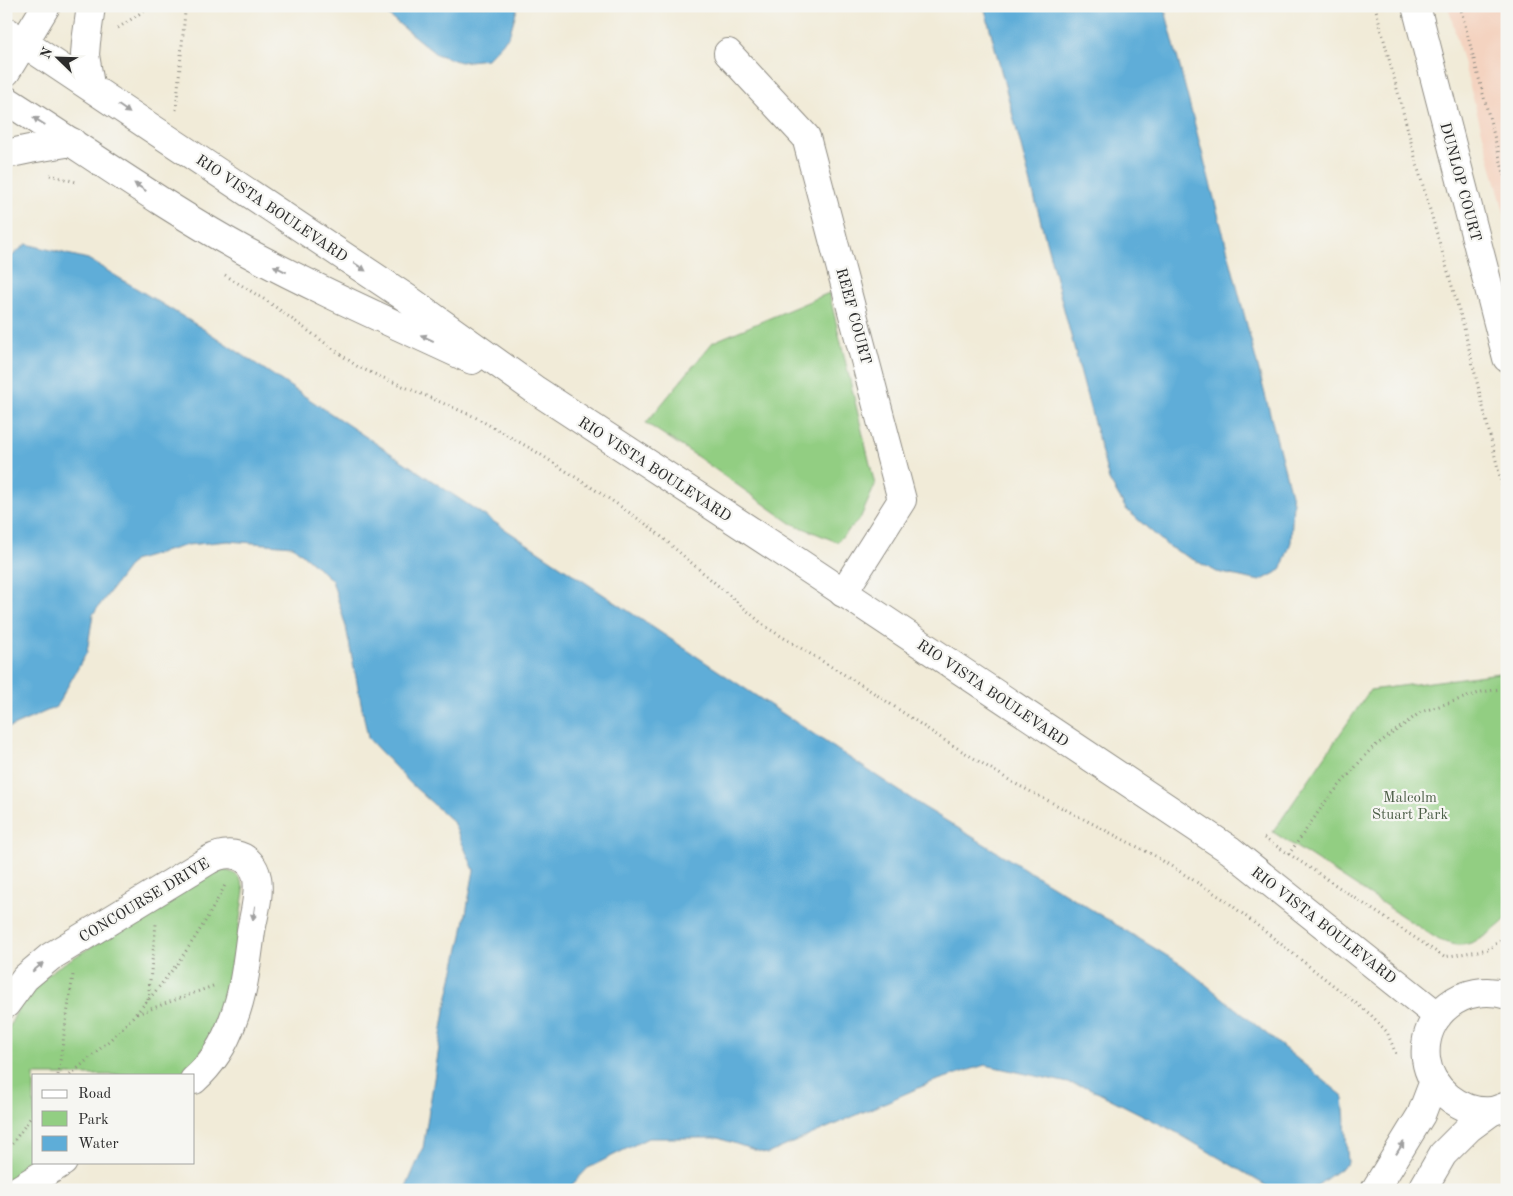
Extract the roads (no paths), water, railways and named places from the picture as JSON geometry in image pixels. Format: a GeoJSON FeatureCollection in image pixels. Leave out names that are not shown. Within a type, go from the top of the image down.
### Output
{"type":"FeatureCollection","features":[{"type":"Feature","properties":{"kind":"street"},"geometry":{"type":"LineString","coordinates":[[6,72],[15,37],[46,6]]}},
{"type":"Feature","properties":{"kind":"street"},"geometry":{"type":"LineString","coordinates":[[90,86],[85,55],[91,6]]}},
{"type":"Feature","properties":{"kind":"street","name":"DUNLOP COURT"},"geometry":{"type":"LineString","coordinates":[[1416,6],[1507,358]]}},
{"type":"Feature","properties":{"kind":"street","name":"RIO VISTA BOULEVARD"},"geometry":{"type":"LineString","coordinates":[[15,37],[408,299],[534,389],[1230,850],[1438,1016]]}},
{"type":"Feature","properties":{"kind":"street","name":"REEF COURT"},"geometry":{"type":"LineString","coordinates":[[728,53],[806,137],[902,500],[843,593]]}},
{"type":"Feature","properties":{"kind":"street","name":"RIO VISTA BOULEVARD"},"geometry":{"type":"LineString","coordinates":[[6,100],[242,250],[534,389]]}},
{"type":"Feature","properties":{"kind":"street"},"geometry":{"type":"LineString","coordinates":[[6,154],[72,142]]}},
{"type":"Feature","properties":{"kind":"street","name":"CONCOURSE DRIVE"},"geometry":{"type":"LineString","coordinates":[[6,1004],[25,978],[62,949],[215,857],[224,854],[240,856],[254,869],[258,888],[242,991],[237,1011],[224,1040],[206,1068],[195,1079]]}},
{"type":"Feature","properties":{"kind":"street"},"geometry":{"type":"LineString","coordinates":[[1499,1109],[1469,1108],[1448,1098],[1434,1081],[1426,1059],[1428,1036],[1438,1016],[1453,1001],[1472,992],[1494,991],[1507,995]]}},
{"type":"Feature","properties":{"kind":"street"},"geometry":{"type":"LineString","coordinates":[[1375,1190],[1420,1116],[1434,1081]]}},
{"type":"Feature","properties":{"kind":"street"},"geometry":{"type":"LineString","coordinates":[[1422,1190],[1443,1154],[1469,1128],[1499,1109]]}},
{"type":"Feature","properties":{"kind":"street"},"geometry":{"type":"LineString","coordinates":[[18,1190],[60,1164]]}},
{"type":"Feature","properties":{"kind":"water"},"geometry":{"type":"Polygon","coordinates":[[[377,6],[518,6],[509,36],[487,59],[460,62],[436,54],[377,6]]]}},
{"type":"Feature","properties":{"kind":"water"},"geometry":{"type":"Polygon","coordinates":[[[984,6],[1164,6],[1293,502],[1291,542],[1281,570],[1260,581],[1217,572],[1169,547],[1126,509],[1109,480],[984,6]]]}},
{"type":"Feature","properties":{"kind":"water"},"geometry":{"type":"Polygon","coordinates":[[[26,244],[88,259],[205,330],[922,806],[1182,965],[1343,1096],[1348,1163],[1311,1190],[1270,1188],[1174,1131],[1087,1087],[985,1065],[932,1082],[767,1154],[718,1138],[648,1138],[588,1168],[567,1190],[405,1190],[423,1148],[445,1010],[474,870],[453,822],[410,783],[368,738],[346,627],[332,580],[293,546],[228,541],[187,545],[133,561],[93,614],[87,652],[56,707],[6,729],[6,261],[26,244]]]}},
{"type":"Feature","properties":{"kind":"park label","name":"Malcolm Stuart Park"},"geometry":{"type":"Point","coordinates":[1410,806]}}]}
